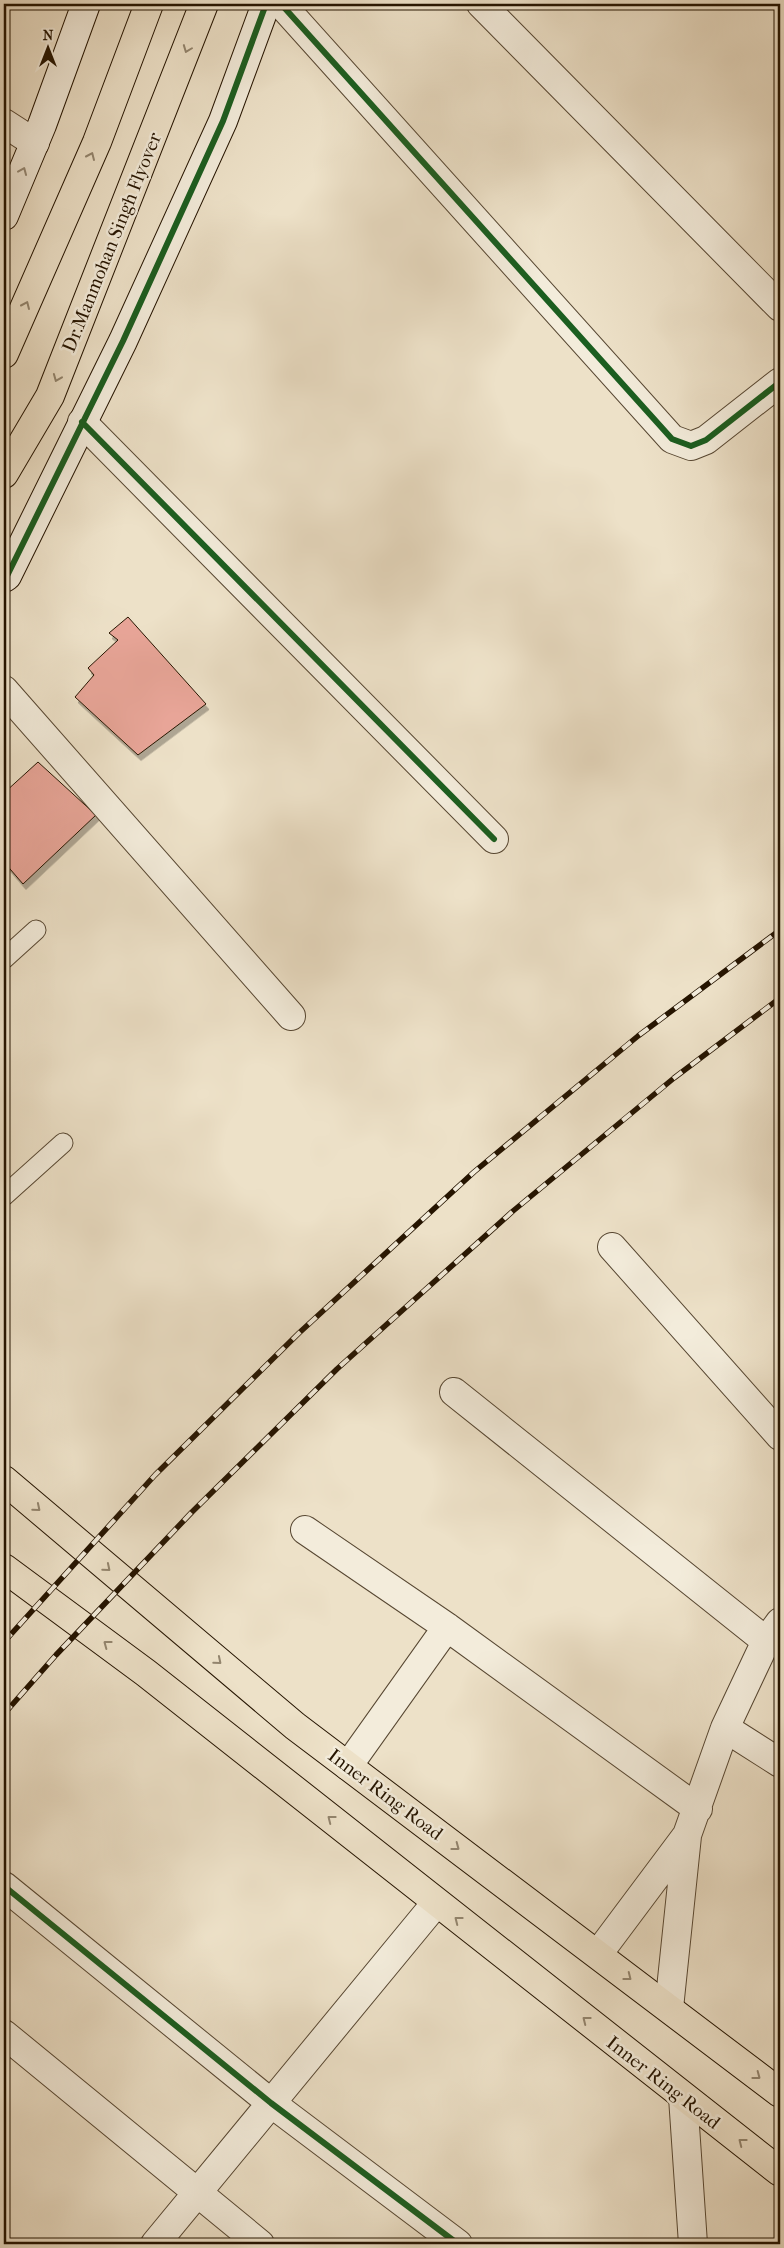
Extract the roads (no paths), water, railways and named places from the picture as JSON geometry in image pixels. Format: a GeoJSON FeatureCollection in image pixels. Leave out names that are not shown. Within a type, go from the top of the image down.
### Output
{"type":"FeatureCollection","features":[{"type":"Feature","properties":{"kind":"highway"},"geometry":{"type":"LineString","coordinates":[[5,352],[97,142],[149,4]]}},
{"type":"Feature","properties":{"kind":"highway","name":"Dr.Manmohan Singh Flyover"},"geometry":{"type":"LineString","coordinates":[[4,474],[50,396],[204,4]]}},
{"type":"Feature","properties":{"kind":"highway","name":"Inner Ring Road"},"geometry":{"type":"LineString","coordinates":[[4,1480],[295,1726],[780,2093]]}},
{"type":"Feature","properties":{"kind":"highway","name":"Inner Ring Road"},"geometry":{"type":"LineString","coordinates":[[4,1568],[146,1673],[780,2172]]}},
{"type":"Feature","properties":{"kind":"street"},"geometry":{"type":"LineString","coordinates":[[4,216],[34,143],[86,4]]}},
{"type":"Feature","properties":{"kind":"street"},"geometry":{"type":"LineString","coordinates":[[4,578],[7,576],[127,332],[223,121],[266,4]]}},
{"type":"Feature","properties":{"kind":"street"},"geometry":{"type":"LineString","coordinates":[[281,4],[672,439],[692,446],[706,440],[780,382]]}},
{"type":"Feature","properties":{"kind":"street"},"geometry":{"type":"LineString","coordinates":[[481,4],[780,307]]}},
{"type":"Feature","properties":{"kind":"street"},"geometry":{"type":"LineString","coordinates":[[4,123],[34,143]]}},
{"type":"Feature","properties":{"kind":"street"},"geometry":{"type":"LineString","coordinates":[[82,422],[494,840]]}},
{"type":"Feature","properties":{"kind":"street"},"geometry":{"type":"LineString","coordinates":[[4,690],[291,1016]]}},
{"type":"Feature","properties":{"kind":"street"},"geometry":{"type":"LineString","coordinates":[[612,1247],[780,1436]]}},
{"type":"Feature","properties":{"kind":"street"},"geometry":{"type":"LineString","coordinates":[[454,1392],[773,1631],[725,1728],[698,1809],[687,1835],[598,1954]]}},
{"type":"Feature","properties":{"kind":"street"},"geometry":{"type":"LineString","coordinates":[[305,1530],[447,1627],[698,1809]]}},
{"type":"Feature","properties":{"kind":"street"},"geometry":{"type":"LineString","coordinates":[[348,1766],[447,1627]]}},
{"type":"Feature","properties":{"kind":"street"},"geometry":{"type":"LineString","coordinates":[[725,1728],[780,1763]]}},
{"type":"Feature","properties":{"kind":"street"},"geometry":{"type":"LineString","coordinates":[[669,2008],[687,1835]]}},
{"type":"Feature","properties":{"kind":"street"},"geometry":{"type":"LineString","coordinates":[[4,1886],[271,2104],[458,2244]]}},
{"type":"Feature","properties":{"kind":"street"},"geometry":{"type":"LineString","coordinates":[[155,2244],[436,1903]]}},
{"type":"Feature","properties":{"kind":"street"},"geometry":{"type":"LineString","coordinates":[[4,2034],[260,2244]]}},
{"type":"Feature","properties":{"kind":"street"},"geometry":{"type":"LineString","coordinates":[[683,2096],[693,2244]]}},
{"type":"Feature","properties":{"kind":"lane"},"geometry":{"type":"LineString","coordinates":[[4,959],[36,930]]}},
{"type":"Feature","properties":{"kind":"lane"},"geometry":{"type":"LineString","coordinates":[[4,1196],[63,1143]]}},
{"type":"Feature","properties":{"kind":"railway"},"geometry":{"type":"LineString","coordinates":[[4,1642],[155,1475],[299,1333],[474,1172],[638,1036],[780,930]]}},
{"type":"Feature","properties":{"kind":"railway"},"geometry":{"type":"LineString","coordinates":[[4,1714],[56,1655],[192,1512],[337,1369],[513,1211],[674,1078],[780,998]]}}]}
